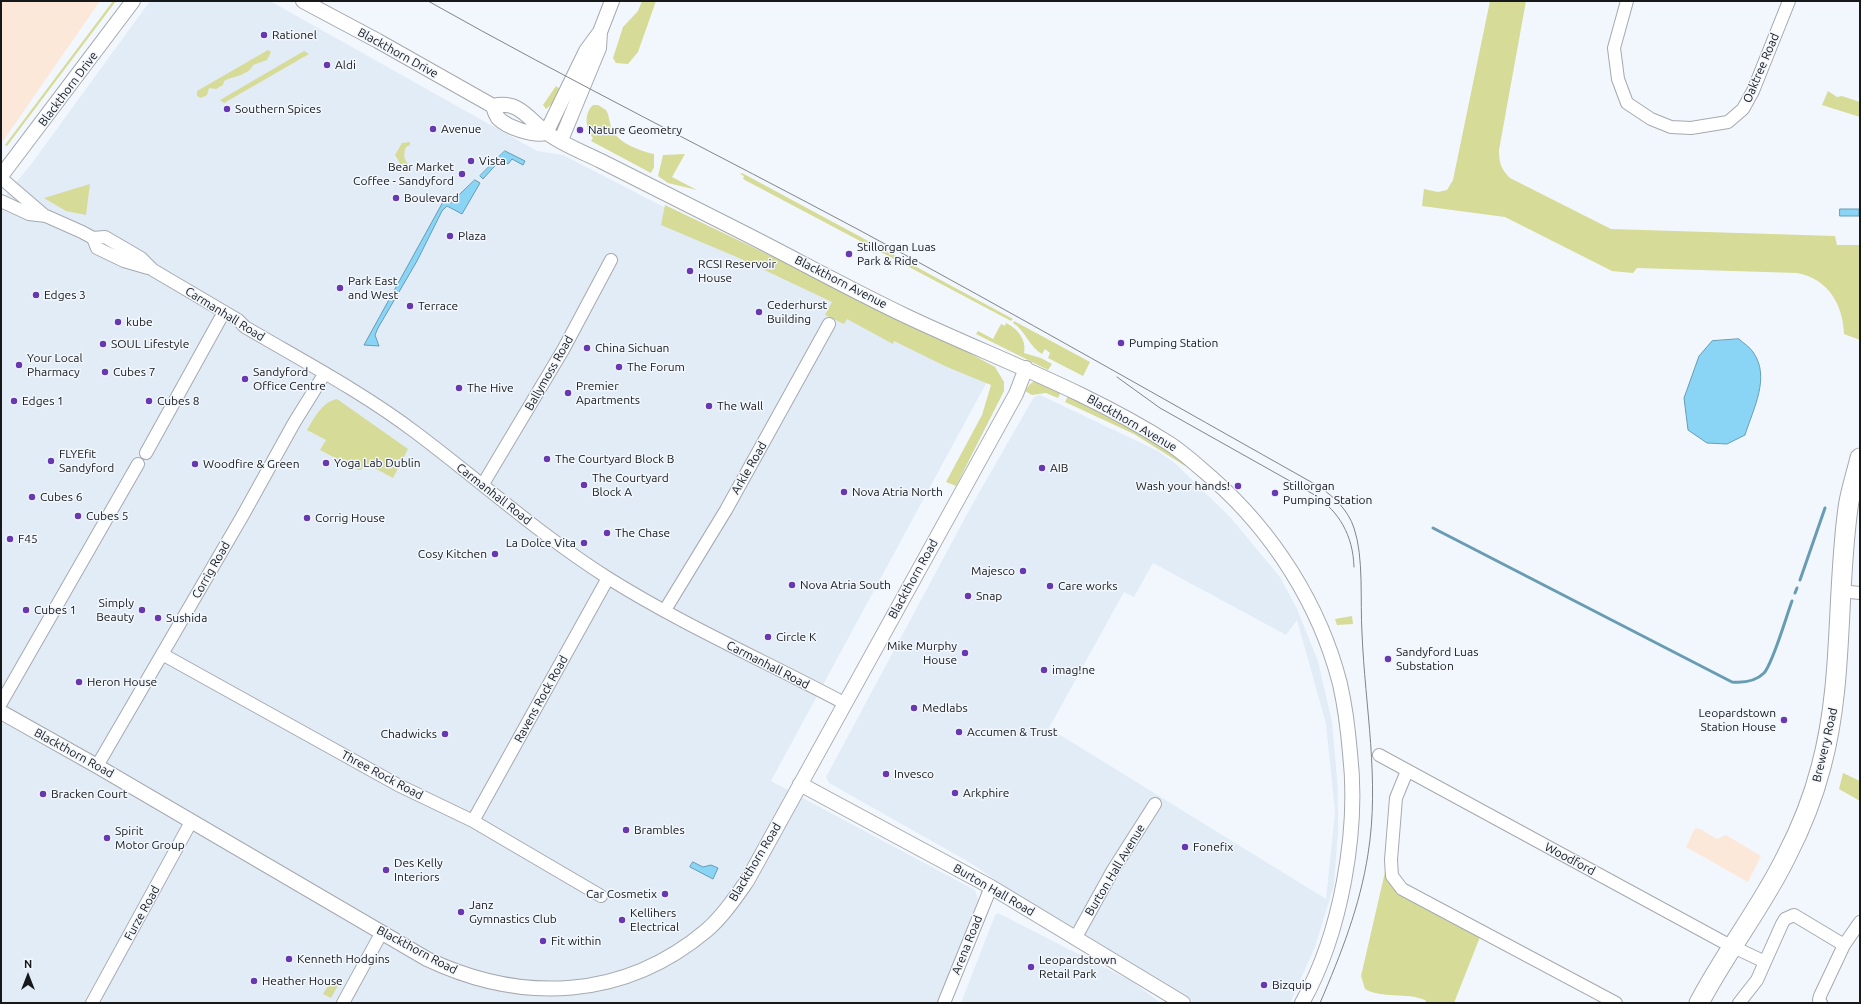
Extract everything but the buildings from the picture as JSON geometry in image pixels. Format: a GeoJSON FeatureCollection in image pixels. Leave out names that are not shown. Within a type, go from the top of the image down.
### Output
{"type":"FeatureCollection","features":[{"type":"Feature","properties":{"kind":"highway","name":"Brewery Road"},"geometry":{"type":"LineString","coordinates":[[1699,1003],[1786,858],[1806,814],[1821,767],[1832,720],[1837,680],[1840,591],[1848,507],[1860,458]]}},
{"type":"Feature","properties":{"kind":"street","name":"Blackthorn Drive"},"geometry":{"type":"LineString","coordinates":[[1,177],[133,1]]}},
{"type":"Feature","properties":{"kind":"street","name":"Blackthorn Drive"},"geometry":{"type":"LineString","coordinates":[[303,1],[378,41],[492,106],[505,104],[526,114],[546,133],[561,140]]}},
{"type":"Feature","properties":{"kind":"street"},"geometry":{"type":"LineString","coordinates":[[546,133],[586,51],[600,32],[612,1]]}},
{"type":"Feature","properties":{"kind":"street","name":"Oaktree Road"},"geometry":{"type":"LineString","coordinates":[[1627,1],[1614,48],[1618,79],[1627,103],[1651,119],[1671,127],[1690,128],[1728,122],[1743,109],[1753,91],[1789,1]]}},
{"type":"Feature","properties":{"kind":"street"},"geometry":{"type":"LineString","coordinates":[[561,140],[599,48],[600,32]]}},
{"type":"Feature","properties":{"kind":"street","name":"Blackthorn Avenue"},"geometry":{"type":"LineString","coordinates":[[561,140],[905,315],[1067,387],[1136,424],[1173,446],[1196,464],[1245,510],[1285,562],[1306,597],[1319,625],[1337,676],[1345,710],[1352,766],[1352,796],[1346,869],[1328,944],[1305,1000]]}},
{"type":"Feature","properties":{"kind":"street","name":"Carmanhall Road"},"geometry":{"type":"LineString","coordinates":[[1,177],[46,216]]}},
{"type":"Feature","properties":{"kind":"street","name":"Carmanhall Road"},"geometry":{"type":"LineString","coordinates":[[1,201],[29,214],[46,216],[93,238],[105,236],[141,258],[153,270],[238,320],[245,327],[377,404],[483,484],[546,535],[608,578],[665,610],[844,704]]}},
{"type":"Feature","properties":{"kind":"street","name":"Ballymoss Road"},"geometry":{"type":"LineString","coordinates":[[483,484],[563,350],[611,260]]}},
{"type":"Feature","properties":{"kind":"street"},"geometry":{"type":"LineString","coordinates":[[146,453],[224,312]]}},
{"type":"Feature","properties":{"kind":"street","name":"Arkle Road"},"geometry":{"type":"LineString","coordinates":[[665,610],[712,534],[829,324]]}},
{"type":"Feature","properties":{"kind":"street","name":"Blackthorn Road"},"geometry":{"type":"LineString","coordinates":[[1,712],[450,970],[502,985],[552,990],[592,987],[634,972],[677,952],[707,930],[725,911],[747,881],[1016,394],[1026,368]]}},
{"type":"Feature","properties":{"kind":"street","name":"Corrig Road"},"geometry":{"type":"LineString","coordinates":[[97,766],[324,373]]}},
{"type":"Feature","properties":{"kind":"street"},"geometry":{"type":"LineString","coordinates":[[1,703],[138,464]]}},
{"type":"Feature","properties":{"kind":"street","name":"Ravens Rock Road"},"geometry":{"type":"LineString","coordinates":[[473,821],[608,578]]}},
{"type":"Feature","properties":{"kind":"street"},"geometry":{"type":"LineString","coordinates":[[1840,591],[1860,592]]}},
{"type":"Feature","properties":{"kind":"street","name":"Three Rock Road"},"geometry":{"type":"LineString","coordinates":[[162,654],[398,785],[473,821],[601,896]]}},
{"type":"Feature","properties":{"kind":"street","name":"Woodford"},"geometry":{"type":"LineString","coordinates":[[1379,755],[1732,946]]}},
{"type":"Feature","properties":{"kind":"street"},"geometry":{"type":"LineString","coordinates":[[1407,771],[1396,798],[1391,868],[1396,883],[1402,889],[1614,1003]]}},
{"type":"Feature","properties":{"kind":"street","name":"Burton Hall Road"},"geometry":{"type":"LineString","coordinates":[[800,784],[991,887],[1183,1003]]}},
{"type":"Feature","properties":{"kind":"street","name":"Burton Hall Avenue"},"geometry":{"type":"LineString","coordinates":[[1076,937],[1113,870],[1155,804]]}},
{"type":"Feature","properties":{"kind":"street","name":"Furze Road"},"geometry":{"type":"LineString","coordinates":[[92,1003],[191,822]]}},
{"type":"Feature","properties":{"kind":"street","name":"Arena Road"},"geometry":{"type":"LineString","coordinates":[[944,1003],[991,887]]}},
{"type":"Feature","properties":{"kind":"street"},"geometry":{"type":"LineString","coordinates":[[1739,1003],[1757,980],[1785,919],[1794,915],[1844,945]]}},
{"type":"Feature","properties":{"kind":"street"},"geometry":{"type":"LineString","coordinates":[[1822,1003],[1819,1000],[1820,996],[1844,945],[1860,922]]}},
{"type":"Feature","properties":{"kind":"street"},"geometry":{"type":"LineString","coordinates":[[343,1003],[382,932]]}},
{"type":"Feature","properties":{"kind":"street"},"geometry":{"type":"LineString","coordinates":[[1732,946],[1765,962]]}},
{"type":"Feature","properties":{"kind":"shaded area"},"geometry":{"type":"Polygon","coordinates":[[[1,1],[100,1],[1,144],[1,1]]]}},
{"type":"Feature","properties":{"kind":"shaded area"},"geometry":{"type":"Polygon","coordinates":[[[150,1],[270,1],[537,151],[563,155],[660,205],[936,335],[995,367],[771,781],[975,890],[978,899],[939,1003],[1,1003],[1,201],[32,163],[150,1]]]}},
{"type":"Feature","properties":{"kind":"shaded area"},"geometry":{"type":"Polygon","coordinates":[[[1040,395],[1158,451],[1176,464],[1230,517],[1280,577],[1297,609],[1318,661],[1332,722],[1338,789],[1338,832],[1334,885],[1315,947],[1290,1003],[1195,1003],[1067,929],[969,862],[829,783],[826,777],[973,503],[1034,397],[1040,395]],[[1153,563],[1134,597],[1124,592],[1049,728],[1326,899],[1335,813],[1326,724],[1297,620],[1286,635],[1153,563]]]}},
{"type":"Feature","properties":{"kind":"shaded area"},"geometry":{"type":"Polygon","coordinates":[[[1695,828],[1700,829],[1717,839],[1726,835],[1761,856],[1748,882],[1686,847],[1695,828]]]}},
{"type":"Feature","properties":{"kind":"shaded area","name":"Leopardstown Retail Park"},"geometry":{"type":"Polygon","coordinates":[[[998,913],[1131,981],[1161,1003],[961,1003],[995,915],[998,913]]]}},
{"type":"Feature","properties":{"kind":"green space"},"geometry":{"type":"Polygon","coordinates":[[[113,1],[116,1],[7,146],[5,145],[113,1]]]}},
{"type":"Feature","properties":{"kind":"green space"},"geometry":{"type":"Polygon","coordinates":[[[642,1],[656,1],[638,52],[628,64],[616,63],[613,58],[623,27],[638,11],[642,1]]]}},
{"type":"Feature","properties":{"kind":"green space"},"geometry":{"type":"Polygon","coordinates":[[[1490,1],[1526,1],[1499,150],[1501,166],[1510,178],[1611,229],[1835,236],[1837,245],[1860,245],[1860,340],[1844,334],[1841,313],[1832,294],[1817,281],[1808,276],[1797,273],[1637,268],[1633,273],[1612,271],[1505,217],[1422,206],[1424,189],[1438,192],[1447,190],[1453,180],[1490,1]]]}},
{"type":"Feature","properties":{"kind":"green space"},"geometry":{"type":"Polygon","coordinates":[[[268,50],[271,52],[267,60],[253,65],[251,69],[244,74],[224,81],[223,85],[216,89],[209,88],[207,95],[201,98],[197,96],[197,91],[268,50]]]}},
{"type":"Feature","properties":{"kind":"green space"},"geometry":{"type":"Polygon","coordinates":[[[304,51],[309,54],[224,103],[220,100],[304,51]]]}},
{"type":"Feature","properties":{"kind":"green space"},"geometry":{"type":"Polygon","coordinates":[[[556,86],[560,89],[552,104],[546,109],[543,105],[556,86]]]}},
{"type":"Feature","properties":{"kind":"green space"},"geometry":{"type":"Polygon","coordinates":[[[1828,91],[1837,97],[1842,96],[1860,102],[1860,117],[1822,105],[1828,91]]]}},
{"type":"Feature","properties":{"kind":"green space"},"geometry":{"type":"Polygon","coordinates":[[[593,105],[598,105],[606,110],[612,129],[616,136],[637,149],[654,154],[654,167],[651,173],[591,141],[593,138],[588,130],[587,117],[590,108],[593,105]]]}},
{"type":"Feature","properties":{"kind":"green space"},"geometry":{"type":"Polygon","coordinates":[[[410,142],[410,145],[405,149],[404,154],[408,164],[411,164],[411,169],[406,173],[395,155],[402,143],[410,142]]]}},
{"type":"Feature","properties":{"kind":"green space"},"geometry":{"type":"Polygon","coordinates":[[[685,154],[672,177],[697,190],[668,183],[658,176],[663,155],[685,154]]]}},
{"type":"Feature","properties":{"kind":"green space"},"geometry":{"type":"Polygon","coordinates":[[[742,173],[1013,319],[1011,321],[743,179],[744,176],[740,174],[742,173]]]}},
{"type":"Feature","properties":{"kind":"green space"},"geometry":{"type":"Polygon","coordinates":[[[90,184],[86,215],[66,211],[44,198],[90,184]]]}},
{"type":"Feature","properties":{"kind":"green space"},"geometry":{"type":"Polygon","coordinates":[[[665,205],[936,335],[995,367],[1004,382],[1004,391],[956,486],[946,482],[982,415],[991,385],[947,367],[894,341],[893,344],[847,319],[844,324],[825,315],[832,302],[739,258],[661,225],[665,205]]]}},
{"type":"Feature","properties":{"kind":"green space"},"geometry":{"type":"Polygon","coordinates":[[[1014,321],[1090,362],[1083,376],[1048,358],[1050,353],[1045,349],[1042,354],[1038,351],[1021,330],[1013,323],[1014,321]]]}},
{"type":"Feature","properties":{"kind":"green space"},"geometry":{"type":"Polygon","coordinates":[[[1006,323],[1014,328],[1023,339],[1025,348],[1024,353],[1041,358],[1052,364],[1048,370],[976,334],[978,331],[993,339],[1001,324],[1005,326],[1006,323]]]}},
{"type":"Feature","properties":{"kind":"green space"},"geometry":{"type":"Polygon","coordinates":[[[1036,380],[1062,390],[1058,398],[1046,393],[1032,395],[1025,391],[1030,384],[1036,380]]]}},
{"type":"Feature","properties":{"kind":"green space"},"geometry":{"type":"Polygon","coordinates":[[[1069,394],[1077,397],[1084,405],[1160,444],[1185,464],[1185,466],[1134,434],[1065,402],[1069,394]]]}},
{"type":"Feature","properties":{"kind":"green space"},"geometry":{"type":"Polygon","coordinates":[[[337,399],[408,449],[393,478],[365,463],[361,470],[358,470],[320,450],[326,440],[307,430],[323,407],[327,403],[337,399]]]}},
{"type":"Feature","properties":{"kind":"green space"},"geometry":{"type":"Polygon","coordinates":[[[1352,616],[1353,624],[1337,625],[1335,619],[1352,616]]]}},
{"type":"Feature","properties":{"kind":"green space"},"geometry":{"type":"Polygon","coordinates":[[[1843,773],[1860,781],[1860,801],[1839,789],[1843,773]]]}},
{"type":"Feature","properties":{"kind":"green space"},"geometry":{"type":"Polygon","coordinates":[[[1385,872],[1390,884],[1400,894],[1480,937],[1454,1003],[1427,1003],[1425,1000],[1410,996],[1379,994],[1365,989],[1361,976],[1385,872]]]}},
{"type":"Feature","properties":{"kind":"green space"},"geometry":{"type":"Polygon","coordinates":[[[334,979],[340,982],[331,998],[323,994],[331,981],[334,979]]]}},
{"type":"Feature","properties":{"kind":"water"},"geometry":{"type":"Polygon","coordinates":[[[505,151],[525,161],[523,165],[512,159],[508,164],[501,159],[483,179],[480,176],[505,151]]]}},
{"type":"Feature","properties":{"kind":"water"},"geometry":{"type":"Polygon","coordinates":[[[475,180],[480,183],[462,214],[447,206],[442,211],[417,261],[378,328],[375,335],[379,346],[364,345],[444,200],[450,203],[475,180]]]}},
{"type":"Feature","properties":{"kind":"water"},"geometry":{"type":"Polygon","coordinates":[[[1840,209],[1859,209],[1859,216],[1840,216],[1840,209]]]}},
{"type":"Feature","properties":{"kind":"water"},"geometry":{"type":"Polygon","coordinates":[[[1739,339],[1752,350],[1758,362],[1760,382],[1756,404],[1745,435],[1727,444],[1707,443],[1688,430],[1684,398],[1699,356],[1712,341],[1739,339]]]}},
{"type":"Feature","properties":{"kind":"water"},"geometry":{"type":"Polygon","coordinates":[[[693,862],[703,867],[711,865],[718,868],[713,879],[690,867],[693,862]]]}},
{"type":"Feature","properties":{"kind":"waterway"},"geometry":{"type":"LineString","coordinates":[[1800,580],[1825,508]]}},
{"type":"Feature","properties":{"kind":"waterway"},"geometry":{"type":"LineString","coordinates":[[1433,528],[1732,682],[1749,681],[1757,678],[1761,676],[1768,668],[1792,601]]}},
{"type":"Feature","properties":{"kind":"waterway"},"geometry":{"type":"LineString","coordinates":[[1795,593],[1797,588]]}},
{"type":"Feature","properties":{"kind":"tram line"},"geometry":{"type":"LineString","coordinates":[[428,1],[535,60],[861,231],[976,294],[1320,487],[1345,510],[1354,528],[1359,552],[1362,633],[1371,744],[1373,799],[1365,873],[1349,930],[1320,1003]]}},
{"type":"Feature","properties":{"kind":"tram line"},"geometry":{"type":"LineString","coordinates":[[1117,377],[1160,408],[1313,494],[1322,501],[1330,508],[1343,525],[1351,544],[1354,567]]}},
{"type":"Feature","properties":{"kind":"place","name":"Rationel"},"geometry":{"type":"Point","coordinates":[264,35]}},
{"type":"Feature","properties":{"kind":"place","name":"Aldi"},"geometry":{"type":"Point","coordinates":[327,65]}},
{"type":"Feature","properties":{"kind":"place","name":"Southern Spices"},"geometry":{"type":"Point","coordinates":[227,109]}},
{"type":"Feature","properties":{"kind":"place","name":"Avenue"},"geometry":{"type":"Point","coordinates":[433,129]}},
{"type":"Feature","properties":{"kind":"place","name":"Nature Geometry"},"geometry":{"type":"Point","coordinates":[580,130]}},
{"type":"Feature","properties":{"kind":"place","name":"Vista"},"geometry":{"type":"Point","coordinates":[471,161]}},
{"type":"Feature","properties":{"kind":"place","name":"Bear Market Coffee - Sandyford"},"geometry":{"type":"Point","coordinates":[462,174]}},
{"type":"Feature","properties":{"kind":"place","name":"Boulevard"},"geometry":{"type":"Point","coordinates":[396,198]}},
{"type":"Feature","properties":{"kind":"place","name":"Plaza"},"geometry":{"type":"Point","coordinates":[450,236]}},
{"type":"Feature","properties":{"kind":"place","name":"Stillorgan Luas Park & Ride"},"geometry":{"type":"Point","coordinates":[849,254]}},
{"type":"Feature","properties":{"kind":"place","name":"RCSI Reservoir House"},"geometry":{"type":"Point","coordinates":[690,271]}},
{"type":"Feature","properties":{"kind":"place","name":"Park East and West"},"geometry":{"type":"Point","coordinates":[340,288]}},
{"type":"Feature","properties":{"kind":"place","name":"Edges 3"},"geometry":{"type":"Point","coordinates":[36,295]}},
{"type":"Feature","properties":{"kind":"place","name":"Terrace"},"geometry":{"type":"Point","coordinates":[410,306]}},
{"type":"Feature","properties":{"kind":"place","name":"Cederhurst Building"},"geometry":{"type":"Point","coordinates":[759,312]}},
{"type":"Feature","properties":{"kind":"place","name":"kube"},"geometry":{"type":"Point","coordinates":[118,322]}},
{"type":"Feature","properties":{"kind":"place","name":"Pumping Station"},"geometry":{"type":"Point","coordinates":[1121,343]}},
{"type":"Feature","properties":{"kind":"place","name":"SOUL Lifestyle"},"geometry":{"type":"Point","coordinates":[103,344]}},
{"type":"Feature","properties":{"kind":"place","name":"China Sichuan"},"geometry":{"type":"Point","coordinates":[587,348]}},
{"type":"Feature","properties":{"kind":"place","name":"Your Local Pharmacy"},"geometry":{"type":"Point","coordinates":[19,365]}},
{"type":"Feature","properties":{"kind":"place","name":"The Forum"},"geometry":{"type":"Point","coordinates":[619,367]}},
{"type":"Feature","properties":{"kind":"place","name":"Cubes 7"},"geometry":{"type":"Point","coordinates":[105,372]}},
{"type":"Feature","properties":{"kind":"place","name":"Sandyford Office Centre"},"geometry":{"type":"Point","coordinates":[245,379]}},
{"type":"Feature","properties":{"kind":"place","name":"The Hive"},"geometry":{"type":"Point","coordinates":[459,388]}},
{"type":"Feature","properties":{"kind":"place","name":"Premier Apartments"},"geometry":{"type":"Point","coordinates":[568,393]}},
{"type":"Feature","properties":{"kind":"place","name":"Edges 1"},"geometry":{"type":"Point","coordinates":[14,401]}},
{"type":"Feature","properties":{"kind":"place","name":"Cubes 8"},"geometry":{"type":"Point","coordinates":[149,401]}},
{"type":"Feature","properties":{"kind":"place","name":"The Wall"},"geometry":{"type":"Point","coordinates":[709,406]}},
{"type":"Feature","properties":{"kind":"place","name":"The Courtyard Block B"},"geometry":{"type":"Point","coordinates":[547,459]}},
{"type":"Feature","properties":{"kind":"place","name":"FLYEfit Sandyford"},"geometry":{"type":"Point","coordinates":[51,461]}},
{"type":"Feature","properties":{"kind":"place","name":"Yoga Lab Dublin"},"geometry":{"type":"Point","coordinates":[326,463]}},
{"type":"Feature","properties":{"kind":"place","name":"Woodfire & Green"},"geometry":{"type":"Point","coordinates":[195,464]}},
{"type":"Feature","properties":{"kind":"place","name":"AIB"},"geometry":{"type":"Point","coordinates":[1042,468]}},
{"type":"Feature","properties":{"kind":"place","name":"The Courtyard Block A"},"geometry":{"type":"Point","coordinates":[584,485]}},
{"type":"Feature","properties":{"kind":"place","name":"Wash your hands!"},"geometry":{"type":"Point","coordinates":[1238,486]}},
{"type":"Feature","properties":{"kind":"place","name":"Nova Atria North"},"geometry":{"type":"Point","coordinates":[844,492]}},
{"type":"Feature","properties":{"kind":"place","name":"Stillorgan Pumping Station"},"geometry":{"type":"Point","coordinates":[1275,493]}},
{"type":"Feature","properties":{"kind":"place","name":"Cubes 6"},"geometry":{"type":"Point","coordinates":[32,497]}},
{"type":"Feature","properties":{"kind":"place","name":"Cubes 5"},"geometry":{"type":"Point","coordinates":[78,516]}},
{"type":"Feature","properties":{"kind":"place","name":"Corrig House"},"geometry":{"type":"Point","coordinates":[307,518]}},
{"type":"Feature","properties":{"kind":"place","name":"The Chase"},"geometry":{"type":"Point","coordinates":[607,533]}},
{"type":"Feature","properties":{"kind":"place","name":"F45"},"geometry":{"type":"Point","coordinates":[10,539]}},
{"type":"Feature","properties":{"kind":"place","name":"La Dolce Vita"},"geometry":{"type":"Point","coordinates":[584,543]}},
{"type":"Feature","properties":{"kind":"place","name":"Cosy Kitchen"},"geometry":{"type":"Point","coordinates":[495,554]}},
{"type":"Feature","properties":{"kind":"place","name":"Majesco"},"geometry":{"type":"Point","coordinates":[1023,571]}},
{"type":"Feature","properties":{"kind":"place","name":"Nova Atria South"},"geometry":{"type":"Point","coordinates":[792,585]}},
{"type":"Feature","properties":{"kind":"place","name":"Care works"},"geometry":{"type":"Point","coordinates":[1050,586]}},
{"type":"Feature","properties":{"kind":"place","name":"Snap"},"geometry":{"type":"Point","coordinates":[968,596]}},
{"type":"Feature","properties":{"kind":"place","name":"Cubes 1"},"geometry":{"type":"Point","coordinates":[26,610]}},
{"type":"Feature","properties":{"kind":"place","name":"Simply Beauty"},"geometry":{"type":"Point","coordinates":[142,610]}},
{"type":"Feature","properties":{"kind":"place","name":"Sushida"},"geometry":{"type":"Point","coordinates":[158,618]}},
{"type":"Feature","properties":{"kind":"place","name":"Circle K"},"geometry":{"type":"Point","coordinates":[768,637]}},
{"type":"Feature","properties":{"kind":"place","name":"Mike Murphy House"},"geometry":{"type":"Point","coordinates":[965,653]}},
{"type":"Feature","properties":{"kind":"place","name":"Sandyford Luas Substation"},"geometry":{"type":"Point","coordinates":[1388,659]}},
{"type":"Feature","properties":{"kind":"place","name":"imag!ne"},"geometry":{"type":"Point","coordinates":[1044,670]}},
{"type":"Feature","properties":{"kind":"place","name":"Heron House"},"geometry":{"type":"Point","coordinates":[79,682]}},
{"type":"Feature","properties":{"kind":"place","name":"Medlabs"},"geometry":{"type":"Point","coordinates":[914,708]}},
{"type":"Feature","properties":{"kind":"place","name":"Leopardstown Station House"},"geometry":{"type":"Point","coordinates":[1784,720]}},
{"type":"Feature","properties":{"kind":"place","name":"Accumen & Trust"},"geometry":{"type":"Point","coordinates":[959,732]}},
{"type":"Feature","properties":{"kind":"place","name":"Chadwicks"},"geometry":{"type":"Point","coordinates":[445,734]}},
{"type":"Feature","properties":{"kind":"place","name":"Invesco"},"geometry":{"type":"Point","coordinates":[886,774]}},
{"type":"Feature","properties":{"kind":"place","name":"Arkphire"},"geometry":{"type":"Point","coordinates":[955,793]}},
{"type":"Feature","properties":{"kind":"place","name":"Bracken Court"},"geometry":{"type":"Point","coordinates":[43,794]}},
{"type":"Feature","properties":{"kind":"place","name":"Brambles"},"geometry":{"type":"Point","coordinates":[626,830]}},
{"type":"Feature","properties":{"kind":"place","name":"Spirit Motor Group"},"geometry":{"type":"Point","coordinates":[107,838]}},
{"type":"Feature","properties":{"kind":"place","name":"Fonefix"},"geometry":{"type":"Point","coordinates":[1185,847]}},
{"type":"Feature","properties":{"kind":"place","name":"Des Kelly Interiors"},"geometry":{"type":"Point","coordinates":[386,870]}},
{"type":"Feature","properties":{"kind":"place","name":"Car Cosmetix"},"geometry":{"type":"Point","coordinates":[665,894]}},
{"type":"Feature","properties":{"kind":"place","name":"Janz Gymnastics Club"},"geometry":{"type":"Point","coordinates":[461,912]}},
{"type":"Feature","properties":{"kind":"place","name":"Kellihers Electrical"},"geometry":{"type":"Point","coordinates":[622,920]}},
{"type":"Feature","properties":{"kind":"place","name":"Fit within"},"geometry":{"type":"Point","coordinates":[543,941]}},
{"type":"Feature","properties":{"kind":"place","name":"Kenneth Hodgins"},"geometry":{"type":"Point","coordinates":[289,959]}},
{"type":"Feature","properties":{"kind":"place","name":"Leopardstown Retail Park"},"geometry":{"type":"Point","coordinates":[1031,967]}},
{"type":"Feature","properties":{"kind":"place","name":"Heather House"},"geometry":{"type":"Point","coordinates":[254,981]}},
{"type":"Feature","properties":{"kind":"place","name":"Bizquip"},"geometry":{"type":"Point","coordinates":[1264,985]}}]}
